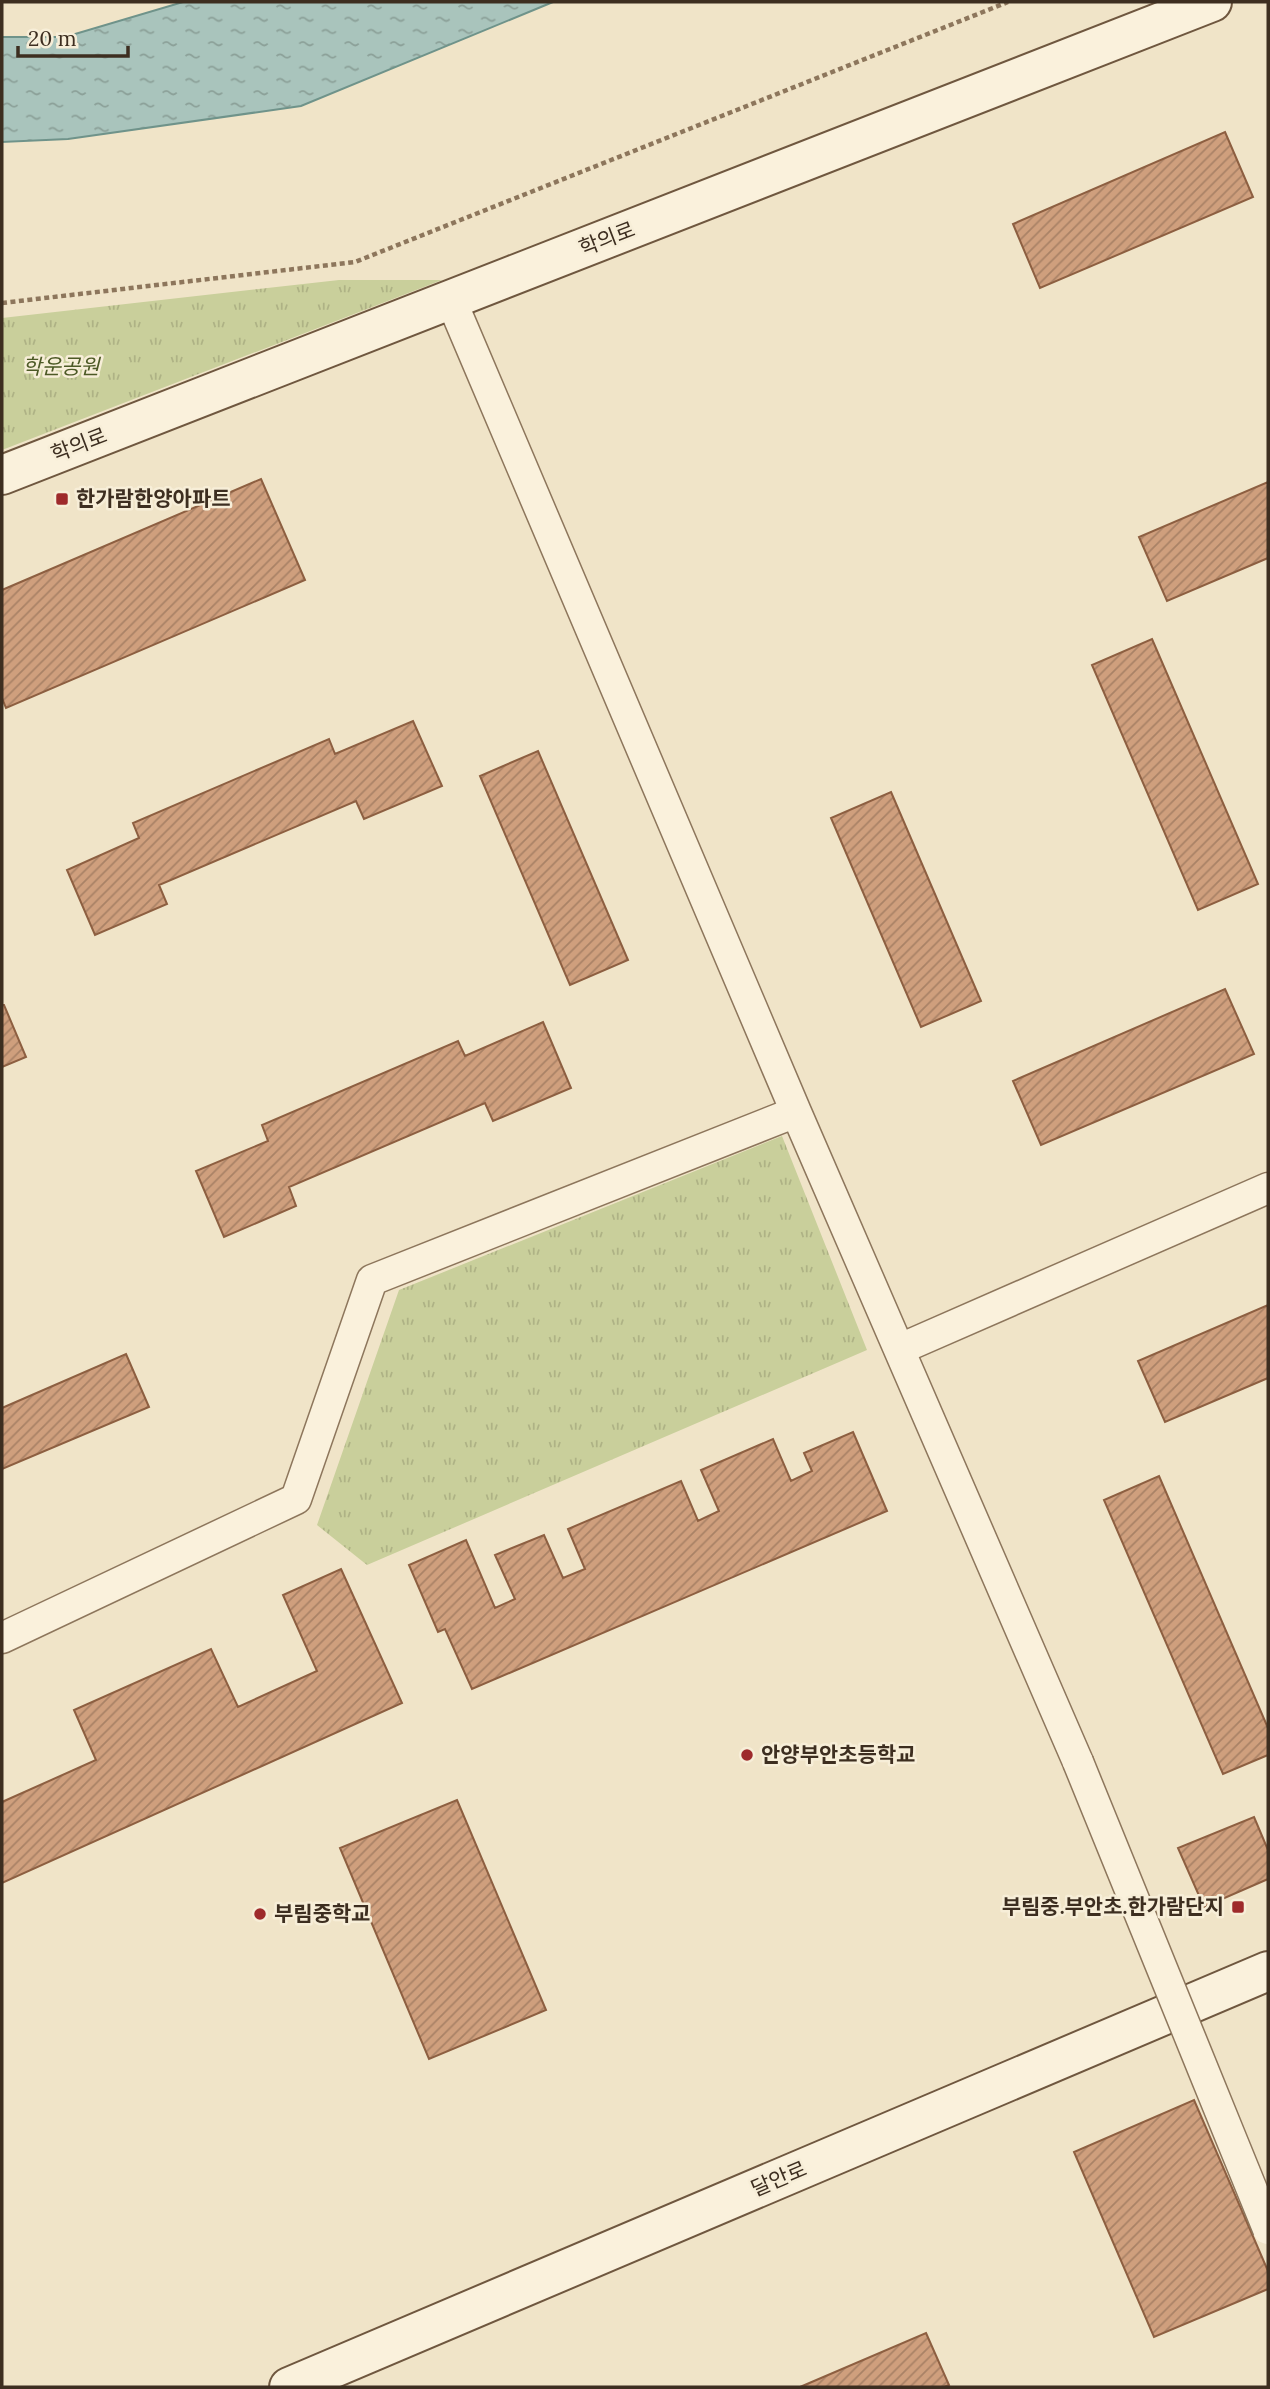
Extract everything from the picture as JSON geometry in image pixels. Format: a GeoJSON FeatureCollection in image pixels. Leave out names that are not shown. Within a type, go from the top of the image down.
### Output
{"type":"FeatureCollection","features":[{"type":"Feature","properties":{"kind":"street","name":"학의로"},"geometry":{"type":"LineString","coordinates":[[2,475],[1212,2]]}},
{"type":"Feature","properties":{"kind":"street"},"geometry":{"type":"LineString","coordinates":[[451,300],[796,1112],[1078,1762],[1268,2229]]}},
{"type":"Feature","properties":{"kind":"street"},"geometry":{"type":"LineString","coordinates":[[2,1638],[296,1499],[372,1280],[796,1112]]}},
{"type":"Feature","properties":{"kind":"street"},"geometry":{"type":"LineString","coordinates":[[900,1349],[1268,1188]]}},
{"type":"Feature","properties":{"kind":"street","name":"달안로"},"geometry":{"type":"LineString","coordinates":[[289,2387],[1268,1971]]}},
{"type":"Feature","properties":{"kind":"path"},"geometry":{"type":"LineString","coordinates":[[2,303],[355,262],[1008,2]]}},
{"type":"Feature","properties":{"kind":"green space","name":"학운공원"},"geometry":{"type":"Polygon","coordinates":[[[339,280],[442,280],[2,450],[2,318],[339,280]]]}},
{"type":"Feature","properties":{"kind":"green space"},"geometry":{"type":"Polygon","coordinates":[[[782,1136],[867,1350],[367,1565],[317,1525],[399,1290],[782,1136]]]}},
{"type":"Feature","properties":{"kind":"water"},"geometry":{"type":"Polygon","coordinates":[[[183,2],[553,2],[301,106],[68,139],[2,142],[2,37],[65,37],[183,2]]]}},
{"type":"Feature","properties":{"kind":"building"},"geometry":{"type":"Polygon","coordinates":[[[1225,132],[1253,197],[1040,288],[1013,224],[1225,132]]]}},
{"type":"Feature","properties":{"kind":"building"},"geometry":{"type":"Polygon","coordinates":[[[261,479],[305,580],[6,708],[2,698],[2,590],[261,479]]]}},
{"type":"Feature","properties":{"kind":"building"},"geometry":{"type":"Polygon","coordinates":[[[1268,482],[1268,558],[1167,601],[1139,537],[1268,482]]]}},
{"type":"Feature","properties":{"kind":"building"},"geometry":{"type":"Polygon","coordinates":[[[1152,639],[1258,884],[1198,910],[1092,665],[1152,639]]]}},
{"type":"Feature","properties":{"kind":"building"},"geometry":{"type":"Polygon","coordinates":[[[413,721],[442,786],[364,819],[356,801],[159,885],[167,904],[95,935],[67,870],[139,838],[133,823],[329,739],[335,754],[413,721]]]}},
{"type":"Feature","properties":{"kind":"building"},"geometry":{"type":"Polygon","coordinates":[[[538,751],[628,960],[570,985],[480,776],[538,751]]]}},
{"type":"Feature","properties":{"kind":"building"},"geometry":{"type":"Polygon","coordinates":[[[891,792],[981,1001],[921,1027],[831,818],[891,792]]]}},
{"type":"Feature","properties":{"kind":"building"},"geometry":{"type":"Polygon","coordinates":[[[1225,989],[1254,1054],[1041,1145],[1013,1081],[1225,989]]]}},
{"type":"Feature","properties":{"kind":"building"},"geometry":{"type":"Polygon","coordinates":[[[2,1005],[26,1057],[2,1067],[2,1005]]]}},
{"type":"Feature","properties":{"kind":"building"},"geometry":{"type":"Polygon","coordinates":[[[543,1022],[571,1088],[493,1121],[485,1103],[289,1187],[296,1206],[224,1237],[196,1171],[268,1141],[262,1125],[458,1041],[465,1056],[543,1022]]]}},
{"type":"Feature","properties":{"kind":"building"},"geometry":{"type":"Polygon","coordinates":[[[1268,1305],[1268,1378],[1165,1422],[1138,1361],[1268,1305]]]}},
{"type":"Feature","properties":{"kind":"building"},"geometry":{"type":"Polygon","coordinates":[[[126,1354],[149,1407],[2,1469],[2,1408],[126,1354]]]}},
{"type":"Feature","properties":{"kind":"building"},"geometry":{"type":"Polygon","coordinates":[[[853,1432],[887,1511],[472,1689],[445,1629],[438,1632],[409,1565],[466,1540],[495,1608],[515,1599],[495,1555],[544,1535],[563,1578],[585,1569],[568,1529],[681,1481],[698,1521],[719,1511],[701,1470],[773,1439],[791,1481],[812,1471],[804,1453],[853,1432]]]}},
{"type":"Feature","properties":{"kind":"building"},"geometry":{"type":"Polygon","coordinates":[[[1159,1476],[1268,1728],[1268,1755],[1223,1774],[1104,1500],[1159,1476]]]}},
{"type":"Feature","properties":{"kind":"building"},"geometry":{"type":"Polygon","coordinates":[[[341,1569],[402,1703],[2,1883],[2,1802],[96,1760],[74,1710],[211,1649],[238,1707],[317,1671],[283,1595],[341,1569]]]}},
{"type":"Feature","properties":{"kind":"building"},"geometry":{"type":"Polygon","coordinates":[[[457,1800],[546,2010],[429,2059],[340,1848],[457,1800]]]}},
{"type":"Feature","properties":{"kind":"building"},"geometry":{"type":"Polygon","coordinates":[[[1254,1817],[1268,1850],[1268,1879],[1204,1907],[1178,1848],[1254,1817]]]}},
{"type":"Feature","properties":{"kind":"building"},"geometry":{"type":"Polygon","coordinates":[[[1194,2100],[1268,2271],[1268,2289],[1154,2337],[1074,2152],[1194,2100]]]}},
{"type":"Feature","properties":{"kind":"building"},"geometry":{"type":"Polygon","coordinates":[[[926,2333],[949,2385],[800,2387],[926,2333]]]}},
{"type":"Feature","properties":{"kind":"place","name":"한가람한양아파트"},"geometry":{"type":"Point","coordinates":[62,499]}},
{"type":"Feature","properties":{"kind":"place","name":"안양부안초등학교"},"geometry":{"type":"Point","coordinates":[747,1755]}},
{"type":"Feature","properties":{"kind":"place","name":"부림중.부안초.한가람단지"},"geometry":{"type":"Point","coordinates":[1238,1907]}},
{"type":"Feature","properties":{"kind":"place","name":"부림중학교"},"geometry":{"type":"Point","coordinates":[260,1914]}}]}
